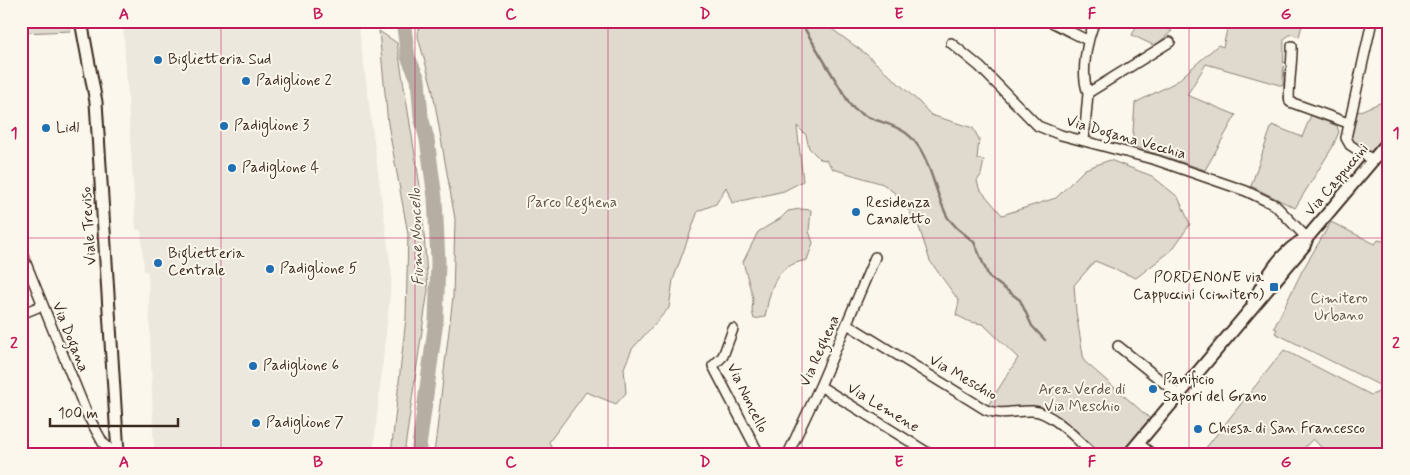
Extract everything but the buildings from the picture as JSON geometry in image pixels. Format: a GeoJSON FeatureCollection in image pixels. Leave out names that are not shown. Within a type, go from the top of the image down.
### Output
{"type":"FeatureCollection","features":[{"type":"Feature","properties":{"kind":"main road","name":"Viale Treviso"},"geometry":{"type":"LineString","coordinates":[[81,21],[96,102],[117,454]]}},
{"type":"Feature","properties":{"kind":"main road","name":"Via Cappuccini"},"geometry":{"type":"LineString","coordinates":[[1129,454],[1253,303],[1304,246],[1307,238],[1389,141]]}},
{"type":"Feature","properties":{"kind":"street"},"geometry":{"type":"LineString","coordinates":[[1049,21],[1087,40]]}},
{"type":"Feature","properties":{"kind":"street"},"geometry":{"type":"LineString","coordinates":[[1084,141],[1088,93],[1086,88],[1087,40],[1095,21]]}},
{"type":"Feature","properties":{"kind":"street"},"geometry":{"type":"LineString","coordinates":[[1372,21],[1346,135],[1348,142],[1373,160]]}},
{"type":"Feature","properties":{"kind":"street"},"geometry":{"type":"LineString","coordinates":[[1088,93],[1170,42]]}},
{"type":"Feature","properties":{"kind":"street","name":"Via Dogana Vecchia"},"geometry":{"type":"LineString","coordinates":[[951,43],[980,67],[1038,126],[1084,141],[1156,160],[1246,191],[1275,205],[1307,238]]}},
{"type":"Feature","properties":{"kind":"street"},"geometry":{"type":"LineString","coordinates":[[1292,46],[1288,96],[1290,102],[1348,123]]}},
{"type":"Feature","properties":{"kind":"street","name":"Via Dogana"},"geometry":{"type":"LineString","coordinates":[[21,251],[97,434],[109,450],[117,454]]}},
{"type":"Feature","properties":{"kind":"street","name":"Via Reghena"},"geometry":{"type":"LineString","coordinates":[[788,454],[820,386],[875,257]]}},
{"type":"Feature","properties":{"kind":"street"},"geometry":{"type":"LineString","coordinates":[[21,314],[43,305]]}},
{"type":"Feature","properties":{"kind":"street","name":"Via Meschio"},"geometry":{"type":"LineString","coordinates":[[847,324],[986,410],[998,414],[1033,411],[1045,414],[1094,454]]}},
{"type":"Feature","properties":{"kind":"street","name":"Via Noncello"},"geometry":{"type":"LineString","coordinates":[[733,329],[723,356],[713,366],[759,454]]}},
{"type":"Feature","properties":{"kind":"street"},"geometry":{"type":"LineString","coordinates":[[1118,346],[1178,395]]}},
{"type":"Feature","properties":{"kind":"street","name":"Via Lemene"},"geometry":{"type":"LineString","coordinates":[[820,386],[930,454]]}},
{"type":"Feature","properties":{"kind":"street"},"geometry":{"type":"LineString","coordinates":[[1138,443],[1152,454]]}},
{"type":"Feature","properties":{"kind":"shaded area"},"geometry":{"type":"Polygon","coordinates":[[[132,21],[358,21],[392,276],[373,454],[154,454],[148,272],[144,271],[141,230],[136,230],[123,23],[132,21]]]}},
{"type":"Feature","properties":{"kind":"green space"},"geometry":{"type":"Polygon","coordinates":[[[21,21],[68,21],[71,31],[21,33],[21,21]]]}},
{"type":"Feature","properties":{"kind":"green space"},"geometry":{"type":"Polygon","coordinates":[[[419,21],[821,21],[866,54],[931,115],[973,128],[979,139],[977,159],[984,160],[981,175],[977,181],[979,188],[1002,215],[1056,198],[1085,169],[1110,160],[1152,176],[1178,197],[1190,224],[1172,250],[1136,278],[1095,261],[1074,285],[1076,312],[1084,361],[1153,421],[1125,454],[1099,453],[1042,407],[996,410],[987,407],[1018,358],[983,324],[970,322],[956,315],[959,301],[930,261],[919,227],[901,198],[883,184],[833,169],[826,160],[820,159],[809,148],[806,135],[797,126],[803,181],[784,191],[732,203],[726,187],[716,204],[698,211],[673,280],[669,308],[632,349],[624,368],[626,393],[616,404],[586,392],[549,442],[555,454],[434,454],[453,297],[455,219],[432,87],[418,37],[419,21]]]}},
{"type":"Feature","properties":{"kind":"green space"},"geometry":{"type":"Polygon","coordinates":[[[1139,21],[1152,21],[1172,31],[1155,46],[1132,35],[1139,21]]]}},
{"type":"Feature","properties":{"kind":"green space"},"geometry":{"type":"Polygon","coordinates":[[[1229,21],[1303,21],[1299,37],[1291,34],[1284,39],[1283,86],[1206,64],[1187,95],[1236,115],[1205,170],[1132,146],[1135,103],[1176,82],[1218,45],[1223,47],[1229,21]]]}},
{"type":"Feature","properties":{"kind":"green space"},"geometry":{"type":"Polygon","coordinates":[[[379,31],[397,43],[421,192],[428,290],[404,454],[391,454],[406,318],[408,234],[388,124],[379,31]]]}},
{"type":"Feature","properties":{"kind":"green space"},"geometry":{"type":"Polygon","coordinates":[[[1387,100],[1389,130],[1370,153],[1350,140],[1355,113],[1387,100]]]}},
{"type":"Feature","properties":{"kind":"green space"},"geometry":{"type":"Polygon","coordinates":[[[1311,115],[1337,126],[1339,132],[1332,148],[1295,208],[1251,186],[1272,125],[1302,137],[1311,115]]]}},
{"type":"Feature","properties":{"kind":"green space"},"geometry":{"type":"Polygon","coordinates":[[[811,210],[809,231],[813,243],[807,260],[787,267],[781,273],[772,287],[765,317],[754,319],[752,311],[753,298],[743,262],[758,232],[781,218],[788,211],[811,210]]]}},
{"type":"Feature","properties":{"kind":"green space","name":"Cimitero Urbano"},"geometry":{"type":"Polygon","coordinates":[[[1331,222],[1375,244],[1378,240],[1389,242],[1389,454],[1328,454],[1313,439],[1298,454],[1201,454],[1284,350],[1371,395],[1387,389],[1275,333],[1277,329],[1274,328],[1302,271],[1331,222]]]}},
{"type":"Feature","properties":{"kind":"waterway","name":"Fiume Noncello"},"geometry":{"type":"LineString","coordinates":[[403,21],[408,57],[418,79],[421,117],[427,139],[435,198],[438,262],[436,321],[418,454]]}},
{"type":"Feature","properties":{"kind":"waterway"},"geometry":{"type":"LineString","coordinates":[[800,21],[851,106],[864,115],[900,129],[921,150],[948,218],[974,242],[989,277],[1020,300],[1032,326],[1045,340]]}},
{"type":"Feature","properties":{"kind":"place","name":"Biglietteria Sud"},"geometry":{"type":"Point","coordinates":[158,60]}},
{"type":"Feature","properties":{"kind":"place","name":"Padiglione 2"},"geometry":{"type":"Point","coordinates":[246,81]}},
{"type":"Feature","properties":{"kind":"place","name":"Padiglione 3"},"geometry":{"type":"Point","coordinates":[224,126]}},
{"type":"Feature","properties":{"kind":"place","name":"Lidl"},"geometry":{"type":"Point","coordinates":[46,128]}},
{"type":"Feature","properties":{"kind":"place","name":"Padiglione 4"},"geometry":{"type":"Point","coordinates":[232,168]}},
{"type":"Feature","properties":{"kind":"place","name":"Residenza Canaletto"},"geometry":{"type":"Point","coordinates":[856,212]}},
{"type":"Feature","properties":{"kind":"place","name":"Biglietteria Centrale"},"geometry":{"type":"Point","coordinates":[158,263]}},
{"type":"Feature","properties":{"kind":"place","name":"Padiglione 5"},"geometry":{"type":"Point","coordinates":[270,269]}},
{"type":"Feature","properties":{"kind":"place","name":"PORDENONE via Cappuccini (cimitero)"},"geometry":{"type":"Point","coordinates":[1274,287]}},
{"type":"Feature","properties":{"kind":"place","name":"Padiglione 6"},"geometry":{"type":"Point","coordinates":[253,366]}},
{"type":"Feature","properties":{"kind":"place","name":"Panificio Sapori del Grano"},"geometry":{"type":"Point","coordinates":[1153,389]}},
{"type":"Feature","properties":{"kind":"place","name":"Padiglione 7"},"geometry":{"type":"Point","coordinates":[256,423]}},
{"type":"Feature","properties":{"kind":"place","name":"Chiesa di San Francesco"},"geometry":{"type":"Point","coordinates":[1198,429]}},
{"type":"Feature","properties":{"kind":"park label","name":"Parco Reghena"},"geometry":{"type":"Point","coordinates":[572,203]}},
{"type":"Feature","properties":{"kind":"park label","name":"Area Verde di Via Meschio"},"geometry":{"type":"Point","coordinates":[1082,398]}}]}
